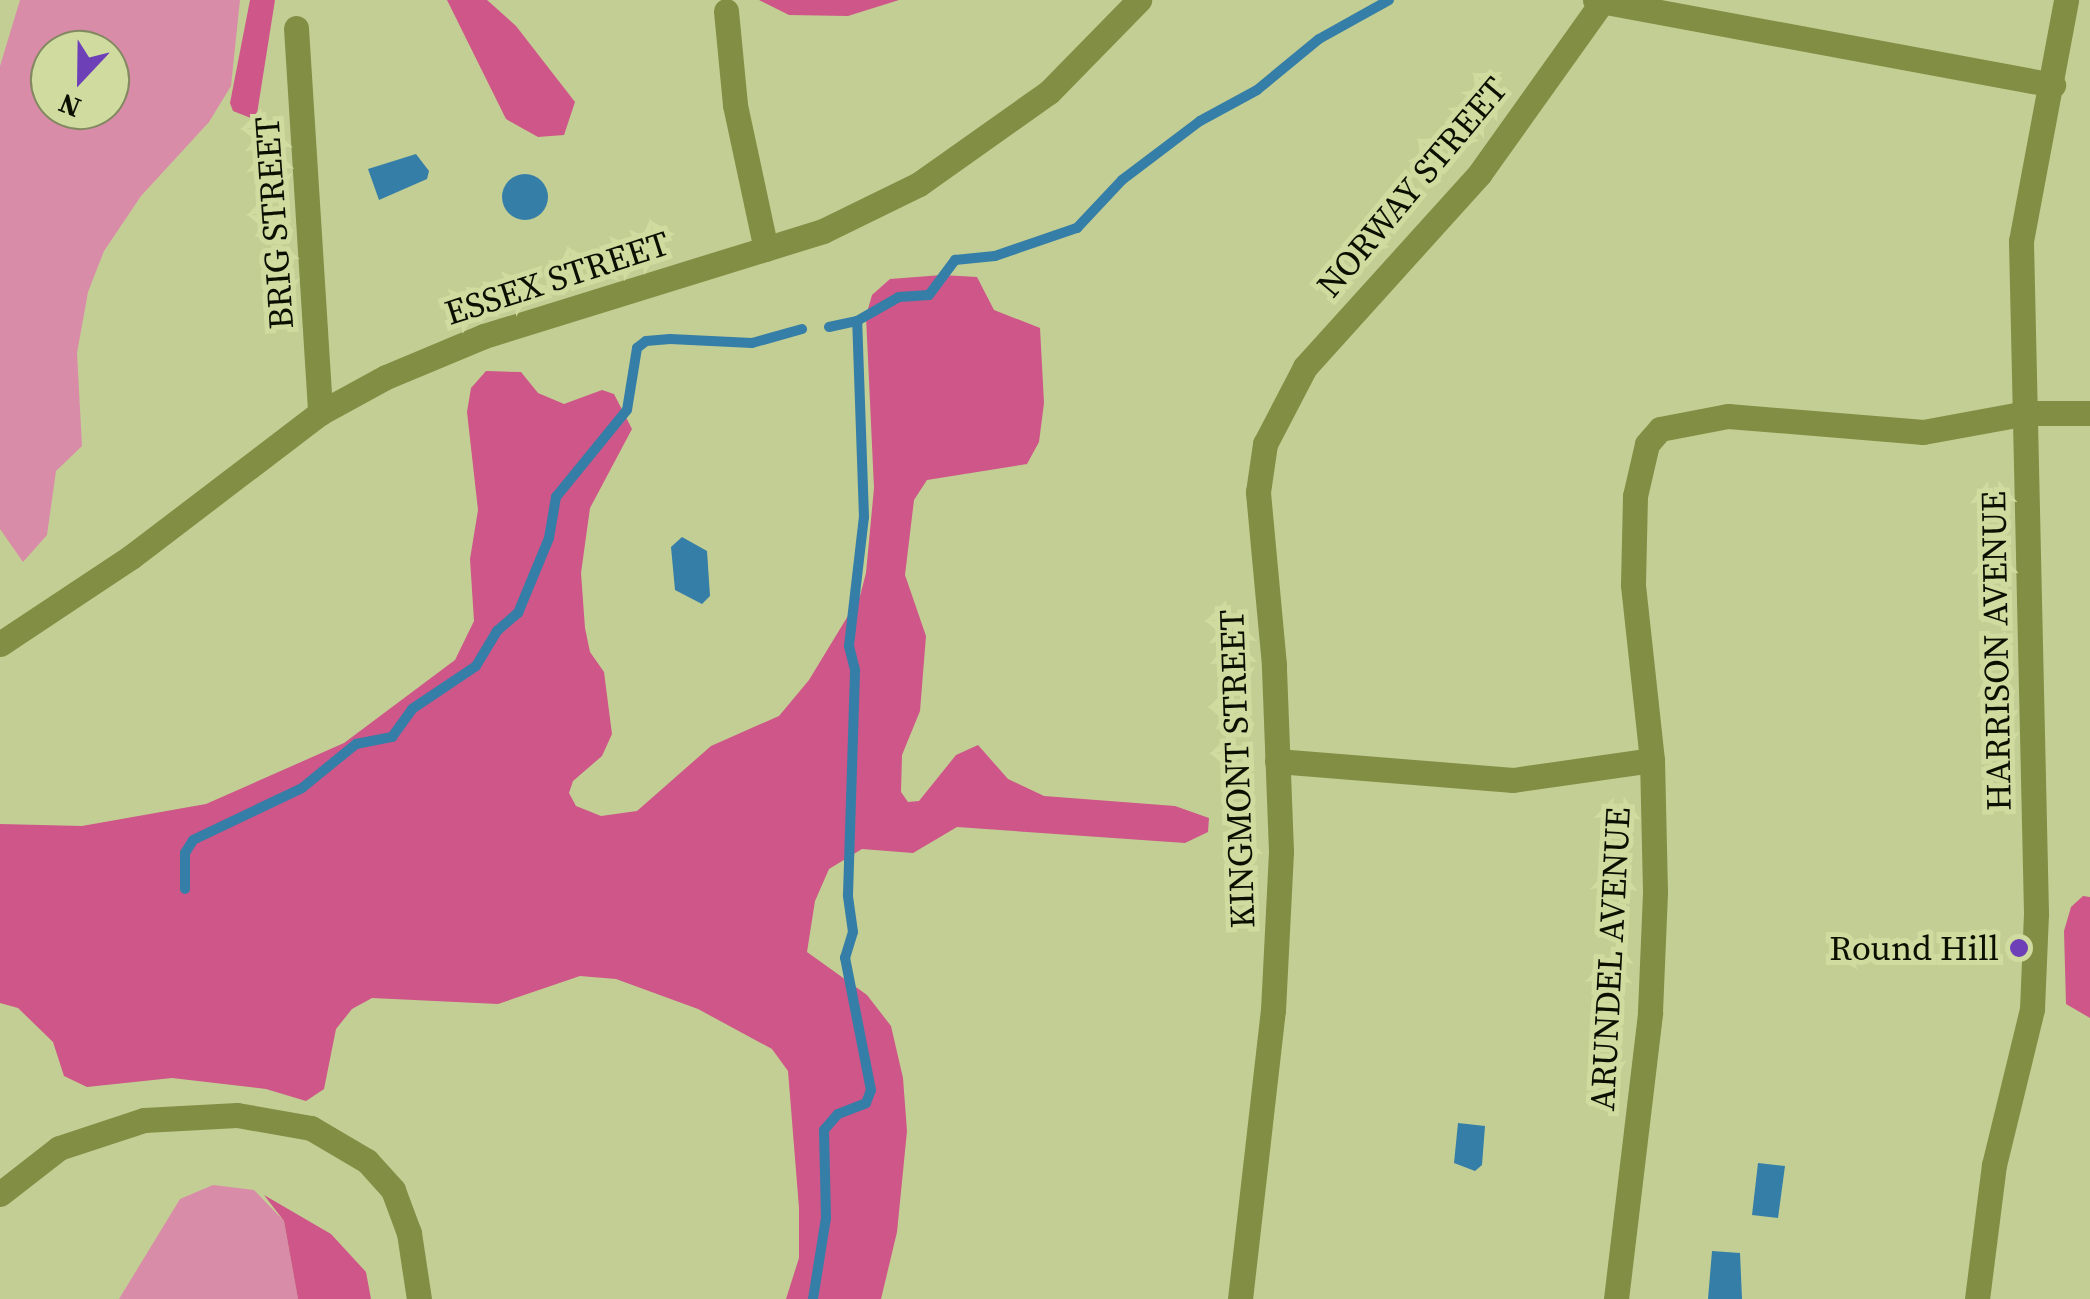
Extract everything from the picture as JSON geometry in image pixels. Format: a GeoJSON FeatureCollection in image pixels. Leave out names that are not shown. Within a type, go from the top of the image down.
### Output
{"type":"FeatureCollection","features":[{"type":"Feature","properties":{"kind":"street","name":"ESSEX STREET"},"geometry":{"type":"LineString","coordinates":[[0,644],[131,557],[320,413],[484,336],[854,218],[972,150],[1075,69],[1139,0]]}},
{"type":"Feature","properties":{"kind":"street","name":"HARRISON AVENUE"},"geometry":{"type":"LineString","coordinates":[[1976,1299],[1992,1180],[2028,1034],[2035,963],[2022,218],[2054,86],[2066,0]]}},
{"type":"Feature","properties":{"kind":"street"},"geometry":{"type":"LineString","coordinates":[[1599,1],[2054,86]]}},
{"type":"Feature","properties":{"kind":"street","name":"NORWAY STREET"},"geometry":{"type":"LineString","coordinates":[[1305,366],[1480,173],[1599,1]]}},
{"type":"Feature","properties":{"kind":"street"},"geometry":{"type":"LineString","coordinates":[[726,11],[737,120],[766,249]]}},
{"type":"Feature","properties":{"kind":"street","name":"BRIG STREET"},"geometry":{"type":"LineString","coordinates":[[296,28],[320,413]]}},
{"type":"Feature","properties":{"kind":"street","name":"KINGMONT STREET"},"geometry":{"type":"LineString","coordinates":[[1240,1299],[1273,1010],[1281,852],[1258,478],[1270,428],[1305,366]]}},
{"type":"Feature","properties":{"kind":"street"},"geometry":{"type":"LineString","coordinates":[[2027,413],[2090,413]]}},
{"type":"Feature","properties":{"kind":"street","name":"ARUNDEL AVENUE"},"geometry":{"type":"LineString","coordinates":[[1616,1299],[1650,1012],[1652,760],[1633,584],[1635,496],[1647,444],[1660,429],[1701,418],[1923,432],[2027,413]]}},
{"type":"Feature","properties":{"kind":"street"},"geometry":{"type":"LineString","coordinates":[[1277,762],[1513,780],[1652,760]]}},
{"type":"Feature","properties":{"kind":"street"},"geometry":{"type":"LineString","coordinates":[[0,1194],[59,1148],[144,1120],[237,1115],[311,1128],[367,1161],[392,1190],[410,1233],[419,1299]]}},
{"type":"Feature","properties":{"kind":"shaded area"},"geometry":{"type":"Polygon","coordinates":[[[20,0],[240,0],[231,86],[209,122],[141,196],[104,251],[88,292],[77,353],[82,446],[56,471],[47,535],[23,562],[0,529],[0,66],[20,0]]]}},
{"type":"Feature","properties":{"kind":"shaded area"},"geometry":{"type":"Polygon","coordinates":[[[250,0],[275,0],[256,120],[233,111],[230,103],[250,0]]]}},
{"type":"Feature","properties":{"kind":"shaded area"},"geometry":{"type":"Polygon","coordinates":[[[447,0],[487,0],[516,26],[575,102],[564,135],[538,137],[506,119],[447,0]]]}},
{"type":"Feature","properties":{"kind":"shaded area"},"geometry":{"type":"Polygon","coordinates":[[[759,0],[899,0],[848,16],[789,15],[759,0]]]}},
{"type":"Feature","properties":{"kind":"shaded area"},"geometry":{"type":"Polygon","coordinates":[[[977,277],[994,310],[1040,328],[1044,403],[1039,442],[1027,464],[927,480],[914,500],[905,575],[926,636],[920,711],[902,755],[901,792],[908,802],[919,801],[956,755],[978,745],[1008,779],[1044,796],[1175,806],[1209,818],[1208,832],[1185,843],[957,827],[913,853],[862,849],[829,869],[815,901],[807,952],[867,995],[891,1026],[903,1078],[907,1131],[897,1232],[881,1299],[786,1299],[799,1258],[799,1208],[788,1071],[772,1049],[698,1009],[616,979],[580,976],[498,1004],[372,998],[352,1009],[336,1029],[324,1089],[306,1101],[266,1089],[172,1078],[87,1087],[64,1076],[53,1042],[18,1008],[0,1003],[0,824],[82,826],[206,804],[344,743],[455,660],[474,621],[470,559],[478,510],[467,412],[471,388],[486,371],[521,372],[538,393],[564,404],[602,390],[614,394],[632,429],[590,508],[581,573],[585,628],[590,652],[604,672],[612,734],[602,756],[573,781],[569,793],[576,806],[601,816],[637,811],[711,746],[779,716],[809,680],[860,596],[866,573],[874,488],[866,316],[872,295],[890,279],[977,277]]]}},
{"type":"Feature","properties":{"kind":"shaded area"},"geometry":{"type":"Polygon","coordinates":[[[2083,896],[2090,897],[2090,1018],[2066,1004],[2064,931],[2071,907],[2083,896]]]}},
{"type":"Feature","properties":{"kind":"shaded area"},"geometry":{"type":"Polygon","coordinates":[[[213,1185],[254,1190],[284,1221],[298,1299],[119,1299],[180,1199],[213,1185]]]}},
{"type":"Feature","properties":{"kind":"shaded area"},"geometry":{"type":"Polygon","coordinates":[[[264,1195],[331,1234],[366,1272],[371,1299],[298,1299],[284,1221],[264,1195]]]}},
{"type":"Feature","properties":{"kind":"water"},"geometry":{"type":"Polygon","coordinates":[[[416,154],[429,171],[427,179],[379,200],[368,169],[416,154]]]}},
{"type":"Feature","properties":{"kind":"water"},"geometry":{"type":"Polygon","coordinates":[[[525,174],[541,181],[548,197],[541,213],[525,220],[509,213],[502,197],[509,181],[525,174]]]}},
{"type":"Feature","properties":{"kind":"water"},"geometry":{"type":"Polygon","coordinates":[[[682,537],[707,551],[710,596],[702,604],[675,590],[671,547],[682,537]]]}},
{"type":"Feature","properties":{"kind":"water"},"geometry":{"type":"Polygon","coordinates":[[[1458,1123],[1485,1126],[1482,1165],[1475,1171],[1454,1163],[1458,1123]]]}},
{"type":"Feature","properties":{"kind":"water"},"geometry":{"type":"Polygon","coordinates":[[[1758,1163],[1785,1166],[1778,1218],[1752,1215],[1758,1163]]]}},
{"type":"Feature","properties":{"kind":"water"},"geometry":{"type":"Polygon","coordinates":[[[1712,1251],[1740,1253],[1742,1299],[1708,1299],[1712,1251]]]}},
{"type":"Feature","properties":{"kind":"waterway"},"geometry":{"type":"LineString","coordinates":[[829,327],[857,321],[899,297],[929,295],[955,260],[995,256],[1077,228],[1122,180],[1200,121],[1257,90],[1319,39],[1389,0]]}},
{"type":"Feature","properties":{"kind":"waterway"},"geometry":{"type":"LineString","coordinates":[[813,1299],[826,1218],[824,1130],[838,1114],[866,1103],[871,1090],[845,958],[853,932],[848,895],[855,670],[849,646],[864,517],[857,321]]}},
{"type":"Feature","properties":{"kind":"waterway"},"geometry":{"type":"LineString","coordinates":[[185,889],[185,853],[193,840],[302,788],[356,744],[392,737],[412,709],[476,666],[497,631],[518,613],[549,538],[556,497],[627,410],[637,348],[646,341],[670,339],[752,343],[802,329]]}},
{"type":"Feature","properties":{"kind":"place","name":"Round Hill"},"geometry":{"type":"Point","coordinates":[2019,948]}}]}
